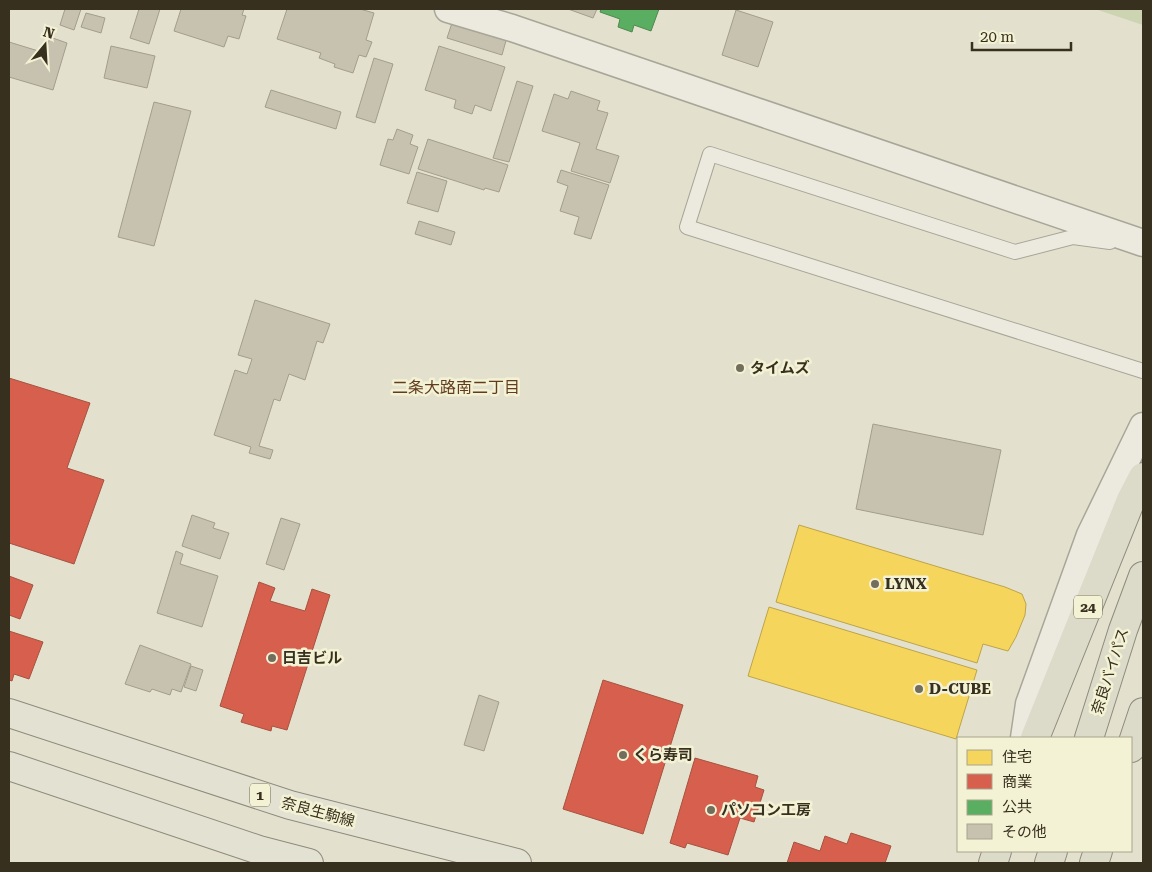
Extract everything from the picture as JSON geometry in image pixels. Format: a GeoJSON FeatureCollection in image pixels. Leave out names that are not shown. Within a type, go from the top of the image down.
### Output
{"type":"FeatureCollection","features":[{"type":"Feature","properties":{"kind":"highway","name":"24"},"geometry":{"type":"LineString","coordinates":[[1035,737],[1131,500],[1143,477]]}},
{"type":"Feature","properties":{"kind":"highway","name":"奈良バイパス"},"geometry":{"type":"LineString","coordinates":[[1089,737],[1123,630],[1143,576]]}},
{"type":"Feature","properties":{"kind":"highway"},"geometry":{"type":"LineString","coordinates":[[1132,745],[1143,712]]}},
{"type":"Feature","properties":{"kind":"main road","name":"奈良生駒線"},"geometry":{"type":"LineString","coordinates":[[9,713],[290,805],[516,863]]}},
{"type":"Feature","properties":{"kind":"main road"},"geometry":{"type":"LineString","coordinates":[[9,766],[259,850],[310,863]]}},
{"type":"Feature","properties":{"kind":"street"},"geometry":{"type":"LineString","coordinates":[[448,9],[521,32],[1143,244]]}},
{"type":"Feature","properties":{"kind":"street"},"geometry":{"type":"LineString","coordinates":[[1024,737],[1028,704],[1090,535],[1143,426]]}},
{"type":"Feature","properties":{"kind":"lane"},"geometry":{"type":"LineString","coordinates":[[1143,244],[1073,237],[1016,252],[710,154],[687,227],[1143,371]]}},
{"type":"Feature","properties":{"kind":"green space"},"geometry":{"type":"Polygon","coordinates":[[[1095,9],[1143,9],[1143,25],[1095,9]]]}},
{"type":"Feature","properties":{"kind":"building: 住宅"},"geometry":{"type":"Polygon","coordinates":[[[799,525],[1005,587],[1022,594],[1026,604],[1025,615],[1016,637],[1008,651],[983,644],[977,663],[776,602],[799,525]]]}},
{"type":"Feature","properties":{"kind":"building: 住宅"},"geometry":{"type":"Polygon","coordinates":[[[769,607],[977,670],[956,739],[748,676],[769,607]]]}},
{"type":"Feature","properties":{"kind":"building: 商業"},"geometry":{"type":"Polygon","coordinates":[[[9,378],[90,403],[67,468],[104,480],[74,564],[9,543],[9,378]]]}},
{"type":"Feature","properties":{"kind":"building: 商業"},"geometry":{"type":"Polygon","coordinates":[[[9,576],[33,585],[20,619],[9,615],[9,576]]]}},
{"type":"Feature","properties":{"kind":"building: 商業","name":"日吉ビル"},"geometry":{"type":"Polygon","coordinates":[[[259,582],[275,588],[270,601],[305,611],[312,589],[330,595],[287,730],[272,726],[271,731],[241,722],[244,714],[220,706],[259,582]]]}},
{"type":"Feature","properties":{"kind":"building: 商業"},"geometry":{"type":"Polygon","coordinates":[[[9,631],[43,642],[29,679],[14,674],[12,681],[9,680],[9,631]]]}},
{"type":"Feature","properties":{"kind":"building: 商業"},"geometry":{"type":"Polygon","coordinates":[[[603,680],[683,705],[643,834],[563,809],[603,680]]]}},
{"type":"Feature","properties":{"kind":"building: 商業"},"geometry":{"type":"Polygon","coordinates":[[[695,758],[758,776],[755,787],[764,790],[754,822],[740,818],[728,855],[687,843],[685,848],[670,843],[695,758]]]}},
{"type":"Feature","properties":{"kind":"building: 商業"},"geometry":{"type":"Polygon","coordinates":[[[851,833],[891,846],[885,863],[787,863],[794,842],[820,851],[825,836],[847,844],[851,833]]]}},
{"type":"Feature","properties":{"kind":"building: 公共"},"geometry":{"type":"Polygon","coordinates":[[[601,9],[659,9],[651,31],[634,25],[632,32],[618,27],[620,19],[600,12],[601,9]]]}},
{"type":"Feature","properties":{"kind":"building: その他"},"geometry":{"type":"Polygon","coordinates":[[[65,9],[81,9],[74,30],[60,25],[65,9]]]}},
{"type":"Feature","properties":{"kind":"building: その他"},"geometry":{"type":"Polygon","coordinates":[[[139,9],[160,9],[149,44],[130,38],[139,9]]]}},
{"type":"Feature","properties":{"kind":"building: その他"},"geometry":{"type":"Polygon","coordinates":[[[181,9],[244,9],[242,15],[246,16],[239,39],[228,36],[224,47],[174,31],[181,9]]]}},
{"type":"Feature","properties":{"kind":"building: その他"},"geometry":{"type":"Polygon","coordinates":[[[287,9],[360,9],[374,13],[366,40],[372,42],[366,57],[359,55],[353,73],[334,67],[335,64],[319,58],[321,53],[277,39],[287,9]]]}},
{"type":"Feature","properties":{"kind":"building: その他"},"geometry":{"type":"Polygon","coordinates":[[[568,9],[597,9],[593,18],[568,9]]]}},
{"type":"Feature","properties":{"kind":"building: その他"},"geometry":{"type":"Polygon","coordinates":[[[736,10],[773,22],[758,67],[722,55],[736,10]]]}},
{"type":"Feature","properties":{"kind":"building: その他"},"geometry":{"type":"Polygon","coordinates":[[[86,13],[105,18],[101,33],[81,27],[86,13]]]}},
{"type":"Feature","properties":{"kind":"building: その他"},"geometry":{"type":"Polygon","coordinates":[[[453,20],[507,37],[502,55],[447,38],[453,20]]]}},
{"type":"Feature","properties":{"kind":"building: その他"},"geometry":{"type":"Polygon","coordinates":[[[50,37],[67,43],[53,90],[9,77],[9,42],[45,53],[50,37]]]}},
{"type":"Feature","properties":{"kind":"building: その他"},"geometry":{"type":"Polygon","coordinates":[[[111,46],[155,56],[147,88],[104,78],[111,46]]]}},
{"type":"Feature","properties":{"kind":"building: その他"},"geometry":{"type":"Polygon","coordinates":[[[439,46],[505,67],[491,111],[475,105],[472,114],[454,108],[456,100],[425,90],[439,46]]]}},
{"type":"Feature","properties":{"kind":"building: その他"},"geometry":{"type":"Polygon","coordinates":[[[374,58],[393,64],[375,123],[356,117],[374,58]]]}},
{"type":"Feature","properties":{"kind":"building: その他"},"geometry":{"type":"Polygon","coordinates":[[[517,81],[533,86],[509,162],[493,158],[517,81]]]}},
{"type":"Feature","properties":{"kind":"building: その他"},"geometry":{"type":"Polygon","coordinates":[[[271,90],[341,112],[336,129],[265,107],[271,90]]]}},
{"type":"Feature","properties":{"kind":"building: その他"},"geometry":{"type":"Polygon","coordinates":[[[571,91],[600,101],[597,110],[608,113],[596,149],[619,156],[610,183],[571,171],[580,143],[542,131],[554,94],[568,99],[571,91]]]}},
{"type":"Feature","properties":{"kind":"building: その他"},"geometry":{"type":"Polygon","coordinates":[[[154,102],[191,111],[154,246],[118,237],[154,102]]]}},
{"type":"Feature","properties":{"kind":"building: その他"},"geometry":{"type":"Polygon","coordinates":[[[397,129],[413,135],[410,144],[418,147],[409,174],[380,165],[388,139],[393,140],[397,129]]]}},
{"type":"Feature","properties":{"kind":"building: その他"},"geometry":{"type":"Polygon","coordinates":[[[428,139],[508,165],[499,192],[485,188],[484,190],[418,169],[428,139]]]}},
{"type":"Feature","properties":{"kind":"building: その他"},"geometry":{"type":"Polygon","coordinates":[[[561,170],[609,185],[591,239],[574,234],[579,217],[560,211],[568,186],[557,182],[561,170]]]}},
{"type":"Feature","properties":{"kind":"building: その他"},"geometry":{"type":"Polygon","coordinates":[[[417,172],[447,181],[438,212],[407,203],[417,172]]]}},
{"type":"Feature","properties":{"kind":"building: その他"},"geometry":{"type":"Polygon","coordinates":[[[419,221],[455,232],[451,245],[415,234],[419,221]]]}},
{"type":"Feature","properties":{"kind":"building: その他"},"geometry":{"type":"Polygon","coordinates":[[[255,300],[330,324],[323,343],[317,341],[305,380],[289,374],[280,401],[274,399],[259,446],[273,450],[270,459],[249,453],[251,447],[214,435],[235,370],[247,374],[252,359],[238,355],[255,300]]]}},
{"type":"Feature","properties":{"kind":"building: その他"},"geometry":{"type":"Polygon","coordinates":[[[873,424],[1001,450],[983,535],[856,509],[873,424]]]}},
{"type":"Feature","properties":{"kind":"building: その他"},"geometry":{"type":"Polygon","coordinates":[[[192,515],[215,523],[213,528],[229,533],[220,559],[182,546],[192,515]]]}},
{"type":"Feature","properties":{"kind":"building: その他"},"geometry":{"type":"Polygon","coordinates":[[[281,518],[300,524],[284,570],[266,564],[281,518]]]}},
{"type":"Feature","properties":{"kind":"building: その他"},"geometry":{"type":"Polygon","coordinates":[[[176,551],[183,554],[180,564],[218,576],[202,627],[157,613],[176,551]]]}},
{"type":"Feature","properties":{"kind":"building: その他"},"geometry":{"type":"Polygon","coordinates":[[[140,645],[191,664],[181,692],[172,689],[170,695],[152,689],[150,692],[125,684],[140,645]]]}},
{"type":"Feature","properties":{"kind":"building: その他"},"geometry":{"type":"Polygon","coordinates":[[[191,666],[203,670],[196,691],[184,687],[191,666]]]}},
{"type":"Feature","properties":{"kind":"building: その他"},"geometry":{"type":"Polygon","coordinates":[[[479,695],[499,702],[484,751],[464,745],[479,695]]]}},
{"type":"Feature","properties":{"kind":"place","name":"タイムズ"},"geometry":{"type":"Point","coordinates":[740,368]}},
{"type":"Feature","properties":{"kind":"place","name":"LYNX"},"geometry":{"type":"Point","coordinates":[875,584]}},
{"type":"Feature","properties":{"kind":"place","name":"日吉ビル"},"geometry":{"type":"Point","coordinates":[272,658]}},
{"type":"Feature","properties":{"kind":"place","name":"D-CUBE"},"geometry":{"type":"Point","coordinates":[919,689]}},
{"type":"Feature","properties":{"kind":"place","name":"くら寿司"},"geometry":{"type":"Point","coordinates":[623,755]}},
{"type":"Feature","properties":{"kind":"place","name":"パソコン工房"},"geometry":{"type":"Point","coordinates":[711,810]}},
{"type":"Feature","properties":{"kind":"district","name":"二条大路南二丁目"},"geometry":{"type":"Point","coordinates":[456,387]}}]}
